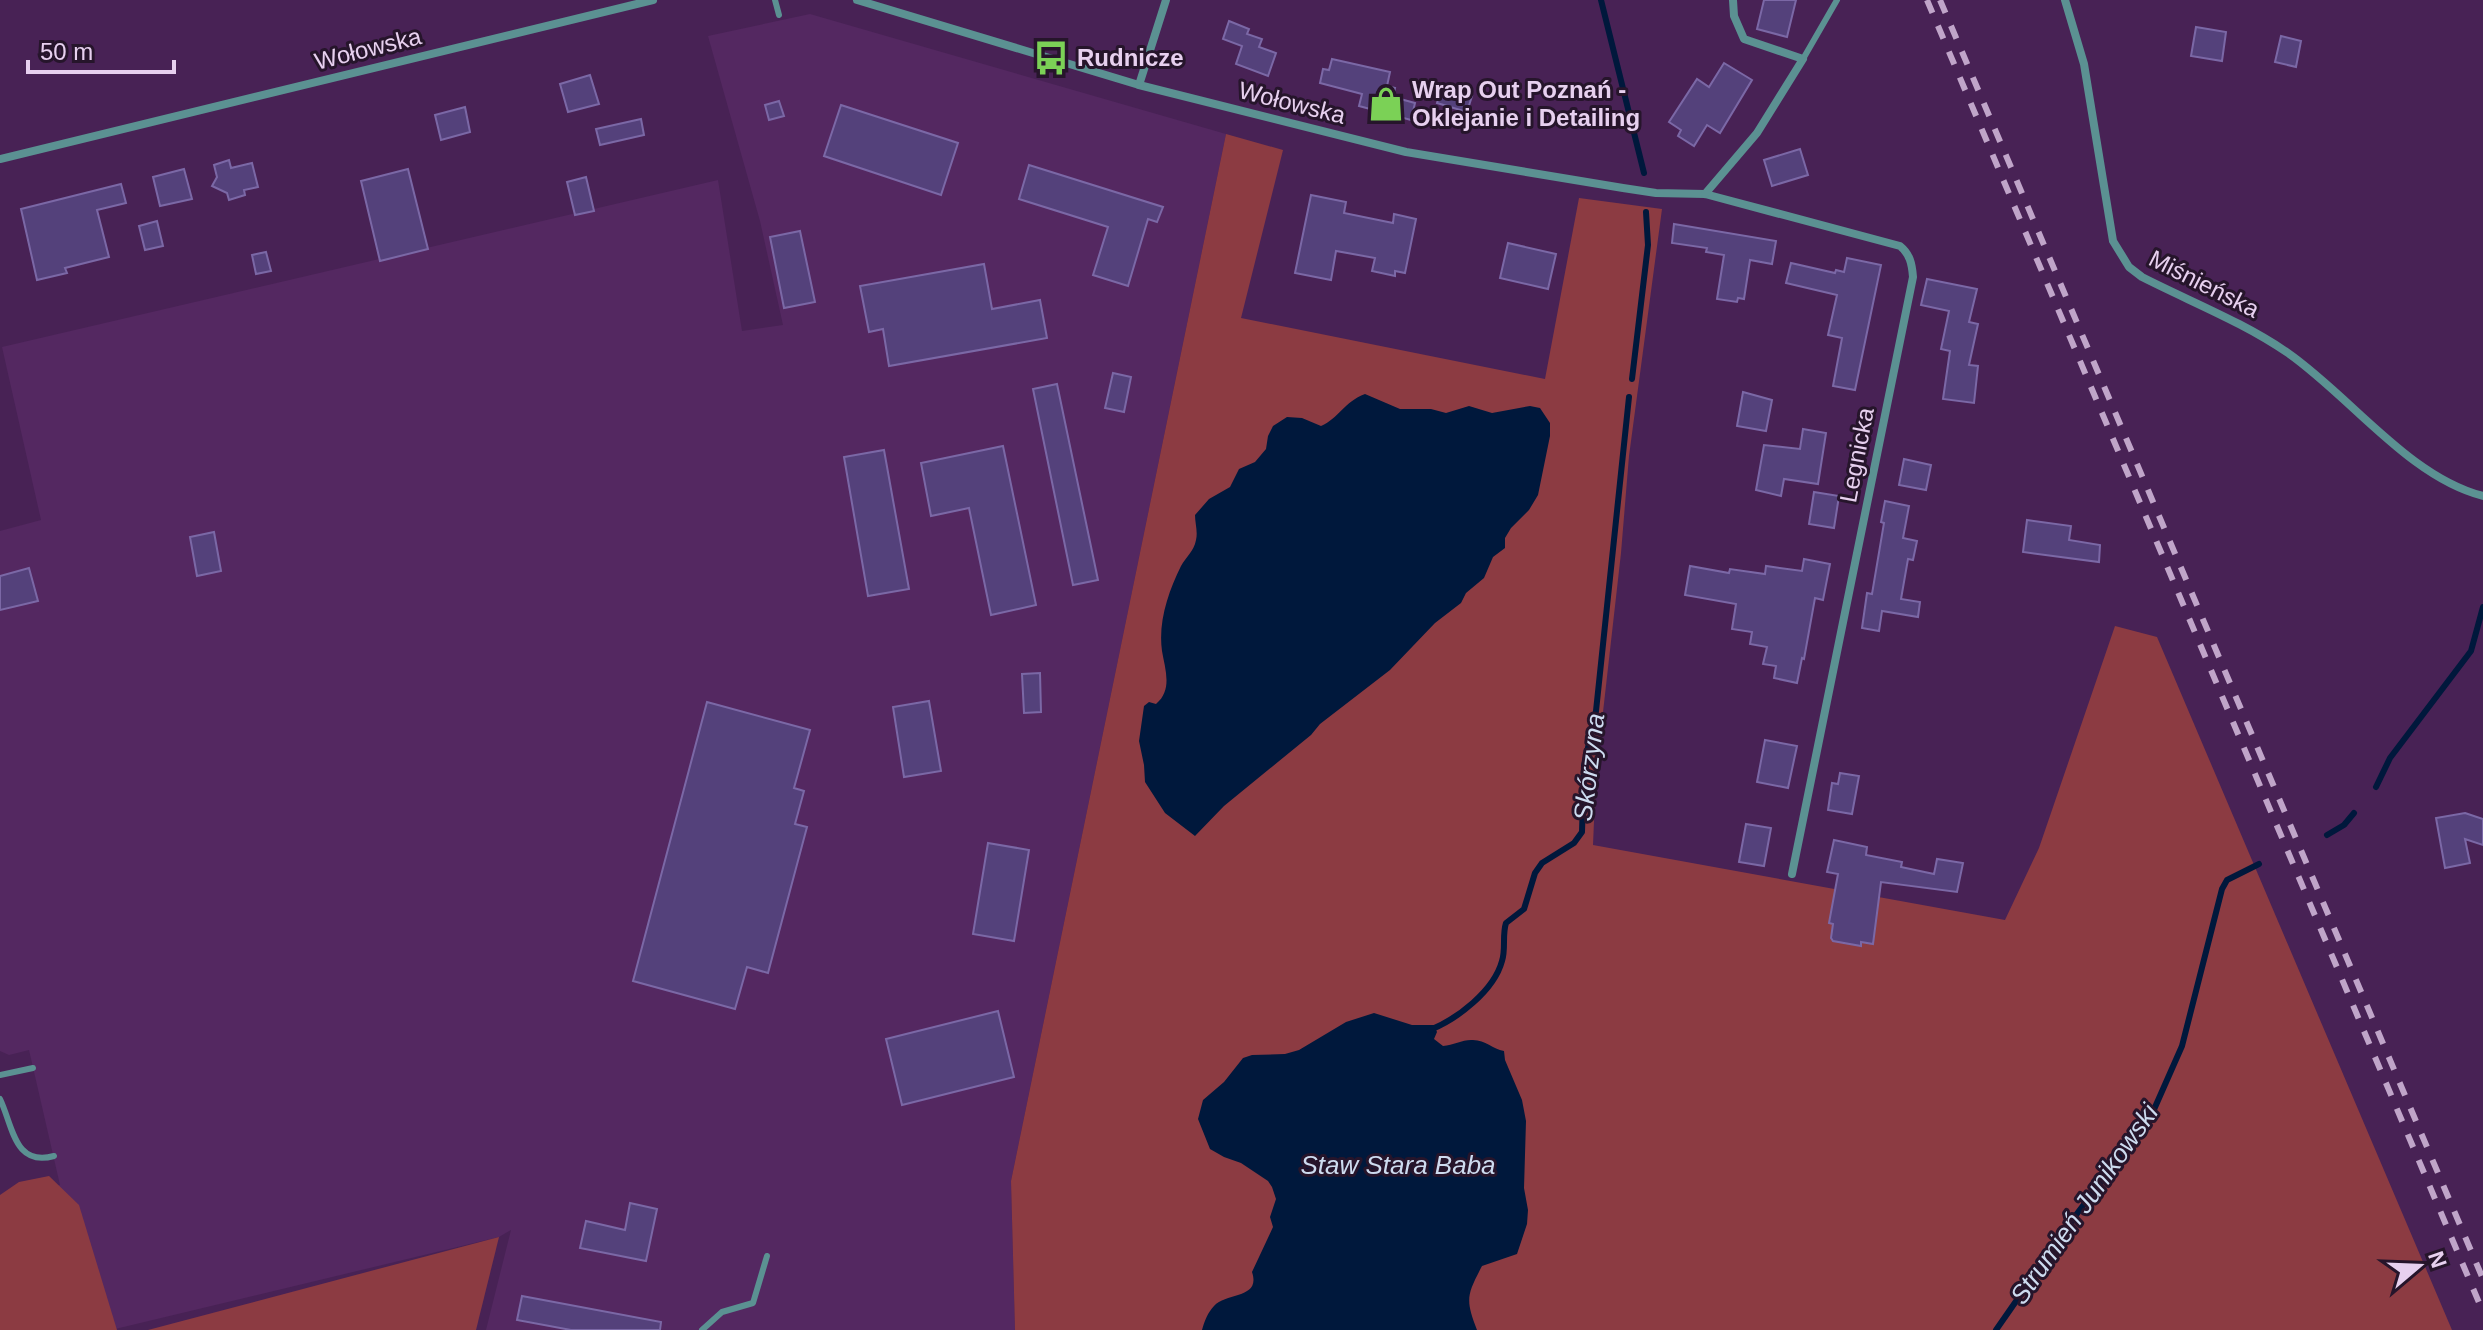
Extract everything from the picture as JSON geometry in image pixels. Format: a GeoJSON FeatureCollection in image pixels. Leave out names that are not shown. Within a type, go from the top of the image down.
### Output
{"type":"FeatureCollection","features":[{"type":"Feature","properties":{"kind":"street","name":"Wołowska"},"geometry":{"type":"LineString","coordinates":[[0,159],[653,0]]}},
{"type":"Feature","properties":{"kind":"street","name":"Wołowska"},"geometry":{"type":"LineString","coordinates":[[857,0],[1139,85],[1406,152],[1656,193],[1705,194]]}},
{"type":"Feature","properties":{"kind":"street"},"geometry":{"type":"LineString","coordinates":[[1139,85],[1166,0]]}},
{"type":"Feature","properties":{"kind":"street"},"geometry":{"type":"LineString","coordinates":[[1705,194],[1757,133],[1803,59],[1744,39],[1734,16],[1733,0]]}},
{"type":"Feature","properties":{"kind":"street","name":"Miśnieńska"},"geometry":{"type":"LineString","coordinates":[[2065,0],[2084,64],[2110,229],[2117,251],[2129,267],[2142,277],[2257,333],[2332,387],[2418,465],[2446,482],[2483,496]]}},
{"type":"Feature","properties":{"kind":"street","name":"Legnicka"},"geometry":{"type":"LineString","coordinates":[[1705,194],[1900,246],[1907,251],[1912,264],[1910,292],[1792,874]]}},
{"type":"Feature","properties":{"kind":"lane"},"geometry":{"type":"LineString","coordinates":[[775,0],[779,15]]}},
{"type":"Feature","properties":{"kind":"lane"},"geometry":{"type":"LineString","coordinates":[[1803,59],[1837,0]]}},
{"type":"Feature","properties":{"kind":"lane"},"geometry":{"type":"LineString","coordinates":[[0,1075],[33,1068]]}},
{"type":"Feature","properties":{"kind":"lane"},"geometry":{"type":"LineString","coordinates":[[0,1099],[21,1151],[33,1158],[54,1156]]}},
{"type":"Feature","properties":{"kind":"lane"},"geometry":{"type":"LineString","coordinates":[[702,1330],[722,1312],[753,1303],[767,1256]]}},
{"type":"Feature","properties":{"kind":"shaded area"},"geometry":{"type":"Polygon","coordinates":[[[810,14],[1226,134],[1011,1181],[1015,1330],[486,1330],[511,1230],[499,1237],[111,1330],[0,1208],[60,1185],[29,1050],[9,1055],[0,1051],[0,531],[41,520],[2,347],[718,180],[742,331],[783,325],[760,221],[708,36],[810,14]]]}},
{"type":"Feature","properties":{"kind":"shaded area"},"geometry":{"type":"Polygon","coordinates":[[[1226,134],[1283,150],[1241,318],[1545,379],[1579,198],[1662,209],[1629,456],[1596,774],[1593,845],[2005,920],[2039,848],[2115,626],[2157,637],[2452,1330],[1015,1330],[1011,1181],[1226,134]]]}},
{"type":"Feature","properties":{"kind":"shaded area"},"geometry":{"type":"Polygon","coordinates":[[[49,1176],[79,1205],[117,1330],[0,1330],[0,1195],[19,1182],[49,1176]]]}},
{"type":"Feature","properties":{"kind":"shaded area"},"geometry":{"type":"Polygon","coordinates":[[[499,1237],[476,1330],[148,1330],[499,1237]]]}},
{"type":"Feature","properties":{"kind":"water"},"geometry":{"type":"Polygon","coordinates":[[[1365,394],[1400,409],[1431,409],[1446,413],[1469,406],[1492,413],[1530,406],[1540,408],[1550,423],[1550,436],[1538,495],[1529,510],[1511,528],[1505,538],[1505,548],[1493,557],[1484,578],[1466,593],[1461,603],[1435,623],[1390,670],[1320,724],[1311,735],[1224,806],[1195,836],[1165,813],[1145,782],[1139,741],[1144,706],[1149,702],[1156,704],[1165,692],[1166,672],[1161,640],[1163,619],[1176,576],[1195,544],[1195,515],[1209,499],[1230,487],[1239,469],[1255,462],[1266,449],[1273,426],[1287,417],[1302,418],[1321,426],[1365,394]]]}},
{"type":"Feature","properties":{"kind":"water","name":"Staw Stara Baba"},"geometry":{"type":"Polygon","coordinates":[[[1374,1013],[1412,1025],[1434,1025],[1437,1032],[1434,1039],[1443,1046],[1476,1040],[1504,1051],[1522,1100],[1526,1121],[1524,1188],[1527,1224],[1517,1254],[1482,1266],[1477,1276],[1469,1304],[1477,1330],[1202,1330],[1214,1306],[1252,1287],[1252,1272],[1273,1227],[1270,1217],[1276,1199],[1268,1181],[1241,1163],[1210,1149],[1198,1119],[1203,1100],[1224,1082],[1243,1058],[1299,1050],[1346,1022],[1374,1013]]]}},
{"type":"Feature","properties":{"kind":"building"},"geometry":{"type":"Polygon","coordinates":[[[1764,0],[1796,0],[1787,37],[1757,29],[1764,0]]]}},
{"type":"Feature","properties":{"kind":"building"},"geometry":{"type":"Polygon","coordinates":[[[1229,21],[1249,29],[1247,34],[1262,39],[1259,47],[1276,53],[1268,76],[1236,64],[1242,46],[1223,39],[1229,21]]]}},
{"type":"Feature","properties":{"kind":"building"},"geometry":{"type":"Polygon","coordinates":[[[2196,27],[2226,32],[2222,61],[2191,56],[2196,27]]]}},
{"type":"Feature","properties":{"kind":"building"},"geometry":{"type":"Polygon","coordinates":[[[2281,36],[2301,41],[2296,67],[2275,62],[2281,36]]]}},
{"type":"Feature","properties":{"kind":"building"},"geometry":{"type":"Polygon","coordinates":[[[1332,59],[1390,72],[1387,86],[1395,88],[1393,97],[1415,103],[1411,120],[1359,106],[1362,94],[1320,83],[1323,69],[1329,70],[1332,59]]]}},
{"type":"Feature","properties":{"kind":"building"},"geometry":{"type":"Polygon","coordinates":[[[1724,63],[1752,80],[1720,133],[1707,125],[1694,146],[1678,136],[1681,130],[1669,122],[1697,79],[1709,87],[1724,63]]]}},
{"type":"Feature","properties":{"kind":"building"},"geometry":{"type":"Polygon","coordinates":[[[590,75],[599,104],[568,112],[560,84],[590,75]]]}},
{"type":"Feature","properties":{"kind":"building"},"geometry":{"type":"Polygon","coordinates":[[[1442,86],[1472,96],[1467,112],[1437,103],[1442,86]]]}},
{"type":"Feature","properties":{"kind":"building"},"geometry":{"type":"Polygon","coordinates":[[[779,101],[784,116],[769,120],[765,105],[779,101]]]}},
{"type":"Feature","properties":{"kind":"building"},"geometry":{"type":"Polygon","coordinates":[[[841,105],[958,143],[941,195],[824,156],[841,105]]]}},
{"type":"Feature","properties":{"kind":"building"},"geometry":{"type":"Polygon","coordinates":[[[465,107],[470,132],[441,140],[435,115],[465,107]]]}},
{"type":"Feature","properties":{"kind":"building"},"geometry":{"type":"Polygon","coordinates":[[[641,119],[644,135],[600,145],[596,129],[641,119]]]}},
{"type":"Feature","properties":{"kind":"building"},"geometry":{"type":"Polygon","coordinates":[[[1800,149],[1808,175],[1772,186],[1764,160],[1800,149]]]}},
{"type":"Feature","properties":{"kind":"building"},"geometry":{"type":"Polygon","coordinates":[[[229,160],[231,168],[252,163],[258,187],[244,190],[245,195],[229,200],[227,193],[212,186],[217,177],[214,165],[229,160]]]}},
{"type":"Feature","properties":{"kind":"building"},"geometry":{"type":"Polygon","coordinates":[[[1029,165],[1163,207],[1157,222],[1148,219],[1128,286],[1093,275],[1108,227],[1019,199],[1029,165]]]}},
{"type":"Feature","properties":{"kind":"building"},"geometry":{"type":"Polygon","coordinates":[[[184,169],[192,199],[160,206],[153,177],[184,169]]]}},
{"type":"Feature","properties":{"kind":"building"},"geometry":{"type":"Polygon","coordinates":[[[408,169],[428,249],[380,261],[361,181],[408,169]]]}},
{"type":"Feature","properties":{"kind":"building"},"geometry":{"type":"Polygon","coordinates":[[[586,177],[594,211],[575,215],[567,182],[586,177]]]}},
{"type":"Feature","properties":{"kind":"building"},"geometry":{"type":"Polygon","coordinates":[[[121,184],[126,203],[97,210],[109,257],[65,268],[67,273],[37,280],[21,209],[121,184]]]}},
{"type":"Feature","properties":{"kind":"building"},"geometry":{"type":"Polygon","coordinates":[[[1311,195],[1346,202],[1344,213],[1393,223],[1394,214],[1416,219],[1405,273],[1395,271],[1395,276],[1372,271],[1375,258],[1336,251],[1331,280],[1295,273],[1311,195]]]}},
{"type":"Feature","properties":{"kind":"building"},"geometry":{"type":"Polygon","coordinates":[[[157,221],[163,246],[145,250],[139,226],[157,221]]]}},
{"type":"Feature","properties":{"kind":"building"},"geometry":{"type":"Polygon","coordinates":[[[1674,224],[1776,241],[1772,264],[1750,260],[1744,299],[1738,298],[1737,302],[1717,299],[1724,255],[1706,252],[1707,248],[1672,243],[1674,224]]]}},
{"type":"Feature","properties":{"kind":"building"},"geometry":{"type":"Polygon","coordinates":[[[800,231],[815,302],[784,308],[770,237],[800,231]]]}},
{"type":"Feature","properties":{"kind":"building"},"geometry":{"type":"Polygon","coordinates":[[[1508,243],[1556,254],[1548,289],[1500,278],[1508,243]]]}},
{"type":"Feature","properties":{"kind":"building"},"geometry":{"type":"Polygon","coordinates":[[[266,252],[271,271],[256,274],[252,255],[266,252]]]}},
{"type":"Feature","properties":{"kind":"building"},"geometry":{"type":"Polygon","coordinates":[[[1847,258],[1881,265],[1855,390],[1833,386],[1842,338],[1828,335],[1837,295],[1786,283],[1791,263],[1835,273],[1836,270],[1844,272],[1847,258]]]}},
{"type":"Feature","properties":{"kind":"building"},"geometry":{"type":"Polygon","coordinates":[[[984,264],[992,309],[1040,300],[1047,338],[889,366],[883,329],[869,332],[860,286],[984,264]]]}},
{"type":"Feature","properties":{"kind":"building"},"geometry":{"type":"Polygon","coordinates":[[[1927,279],[1977,289],[1969,322],[1978,324],[1969,365],[1978,366],[1974,403],[1943,399],[1950,351],[1941,349],[1949,311],[1921,305],[1927,279]]]}},
{"type":"Feature","properties":{"kind":"building"},"geometry":{"type":"Polygon","coordinates":[[[1113,373],[1131,377],[1124,412],[1105,408],[1113,373]]]}},
{"type":"Feature","properties":{"kind":"building"},"geometry":{"type":"Polygon","coordinates":[[[1057,384],[1098,580],[1073,585],[1033,389],[1057,384]]]}},
{"type":"Feature","properties":{"kind":"building"},"geometry":{"type":"Polygon","coordinates":[[[1743,392],[1772,400],[1766,431],[1737,426],[1743,392]]]}},
{"type":"Feature","properties":{"kind":"building"},"geometry":{"type":"Polygon","coordinates":[[[1803,429],[1826,433],[1818,484],[1784,479],[1781,496],[1756,490],[1764,445],[1800,449],[1803,429]]]}},
{"type":"Feature","properties":{"kind":"building"},"geometry":{"type":"Polygon","coordinates":[[[1003,446],[1036,605],[991,615],[969,508],[931,516],[921,463],[1003,446]]]}},
{"type":"Feature","properties":{"kind":"building"},"geometry":{"type":"Polygon","coordinates":[[[884,450],[909,589],[868,596],[844,457],[884,450]]]}},
{"type":"Feature","properties":{"kind":"building"},"geometry":{"type":"Polygon","coordinates":[[[1904,459],[1931,465],[1926,490],[1899,485],[1904,459]]]}},
{"type":"Feature","properties":{"kind":"building"},"geometry":{"type":"Polygon","coordinates":[[[1814,492],[1839,496],[1834,528],[1809,524],[1814,492]]]}},
{"type":"Feature","properties":{"kind":"building"},"geometry":{"type":"Polygon","coordinates":[[[1885,501],[1909,506],[1903,538],[1917,541],[1913,560],[1908,559],[1901,599],[1920,602],[1918,617],[1882,611],[1879,631],[1862,628],[1867,593],[1872,594],[1885,501]]]}},
{"type":"Feature","properties":{"kind":"building"},"geometry":{"type":"Polygon","coordinates":[[[2027,520],[2071,526],[2069,540],[2100,545],[2099,562],[2023,552],[2027,520]]]}},
{"type":"Feature","properties":{"kind":"building"},"geometry":{"type":"Polygon","coordinates":[[[214,532],[221,571],[197,576],[190,537],[214,532]]]}},
{"type":"Feature","properties":{"kind":"building"},"geometry":{"type":"Polygon","coordinates":[[[1804,559],[1830,564],[1823,600],[1815,598],[1797,683],[1774,678],[1776,666],[1763,664],[1767,647],[1750,644],[1752,632],[1732,629],[1736,604],[1685,595],[1690,566],[1729,573],[1730,569],[1765,574],[1766,566],[1802,571],[1804,559]]]}},
{"type":"Feature","properties":{"kind":"building"},"geometry":{"type":"Polygon","coordinates":[[[29,568],[38,601],[0,610],[0,576],[29,568]]]}},
{"type":"Feature","properties":{"kind":"building"},"geometry":{"type":"Polygon","coordinates":[[[1040,673],[1041,712],[1024,713],[1022,674],[1040,673]]]}},
{"type":"Feature","properties":{"kind":"building"},"geometry":{"type":"Polygon","coordinates":[[[929,701],[941,771],[904,777],[893,707],[929,701]]]}},
{"type":"Feature","properties":{"kind":"building"},"geometry":{"type":"Polygon","coordinates":[[[707,702],[810,730],[794,788],[804,791],[795,824],[807,827],[768,973],[747,967],[735,1009],[633,981],[707,702]]]}},
{"type":"Feature","properties":{"kind":"building"},"geometry":{"type":"Polygon","coordinates":[[[1765,740],[1797,746],[1788,788],[1757,782],[1765,740]]]}},
{"type":"Feature","properties":{"kind":"building"},"geometry":{"type":"Polygon","coordinates":[[[1840,773],[1859,776],[1852,814],[1828,810],[1832,783],[1838,784],[1840,773]]]}},
{"type":"Feature","properties":{"kind":"building"},"geometry":{"type":"Polygon","coordinates":[[[2465,813],[2483,819],[2483,845],[2465,839],[2470,863],[2445,868],[2436,818],[2465,813]]]}},
{"type":"Feature","properties":{"kind":"building"},"geometry":{"type":"Polygon","coordinates":[[[1746,824],[1771,828],[1764,866],[1739,862],[1746,824]]]}},
{"type":"Feature","properties":{"kind":"building"},"geometry":{"type":"Polygon","coordinates":[[[1834,840],[1867,847],[1866,855],[1902,862],[1901,867],[1934,874],[1937,859],[1963,863],[1957,892],[1881,882],[1873,944],[1861,942],[1861,946],[1833,941],[1833,924],[1829,923],[1838,874],[1827,872],[1834,840]]]}},
{"type":"Feature","properties":{"kind":"building"},"geometry":{"type":"Polygon","coordinates":[[[988,843],[1029,850],[1014,941],[973,934],[988,843]]]}},
{"type":"Feature","properties":{"kind":"building"},"geometry":{"type":"Polygon","coordinates":[[[998,1011],[1014,1077],[902,1105],[886,1039],[998,1011]]]}},
{"type":"Feature","properties":{"kind":"building"},"geometry":{"type":"Polygon","coordinates":[[[630,1203],[657,1209],[646,1261],[580,1248],[586,1221],[625,1230],[630,1203]]]}},
{"type":"Feature","properties":{"kind":"building"},"geometry":{"type":"Polygon","coordinates":[[[522,1296],[661,1322],[660,1330],[571,1330],[517,1320],[522,1296]]]}},
{"type":"Feature","properties":{"kind":"waterway","name":"Skórzyna"},"geometry":{"type":"LineString","coordinates":[[1601,0],[1644,173]]}},
{"type":"Feature","properties":{"kind":"waterway","name":"Skórzyna"},"geometry":{"type":"LineString","coordinates":[[1632,379],[1648,245],[1646,212]]}},
{"type":"Feature","properties":{"kind":"waterway","name":"Skórzyna"},"geometry":{"type":"LineString","coordinates":[[1430,1030],[1463,1011],[1491,983],[1503,956],[1506,923],[1524,909],[1535,873],[1542,863],[1574,843],[1582,832],[1584,766],[1596,711],[1629,397]]}},
{"type":"Feature","properties":{"kind":"waterway","name":"Strumień Junikowski"},"geometry":{"type":"LineString","coordinates":[[2376,787],[2390,758],[2471,651],[2483,607]]}},
{"type":"Feature","properties":{"kind":"waterway","name":"Strumień Junikowski"},"geometry":{"type":"LineString","coordinates":[[2327,835],[2344,825],[2354,813]]}},
{"type":"Feature","properties":{"kind":"waterway","name":"Strumień Junikowski"},"geometry":{"type":"LineString","coordinates":[[1996,1330],[2076,1215],[2152,1114],[2182,1046],[2222,889],[2227,880],[2259,864]]}},
{"type":"Feature","properties":{"kind":"railway"},"geometry":{"type":"LineString","coordinates":[[1927,0],[2483,1312]]}},
{"type":"Feature","properties":{"kind":"railway"},"geometry":{"type":"LineString","coordinates":[[1940,0],[2483,1279]]}},
{"type":"Feature","properties":{"kind":"place","name":"Rudnicze"},"geometry":{"type":"Point","coordinates":[1051,58]}},
{"type":"Feature","properties":{"kind":"place","name":"Wrap Out Poznań - Oklejanie i Detailing"},"geometry":{"type":"Point","coordinates":[1386,104]}}]}
